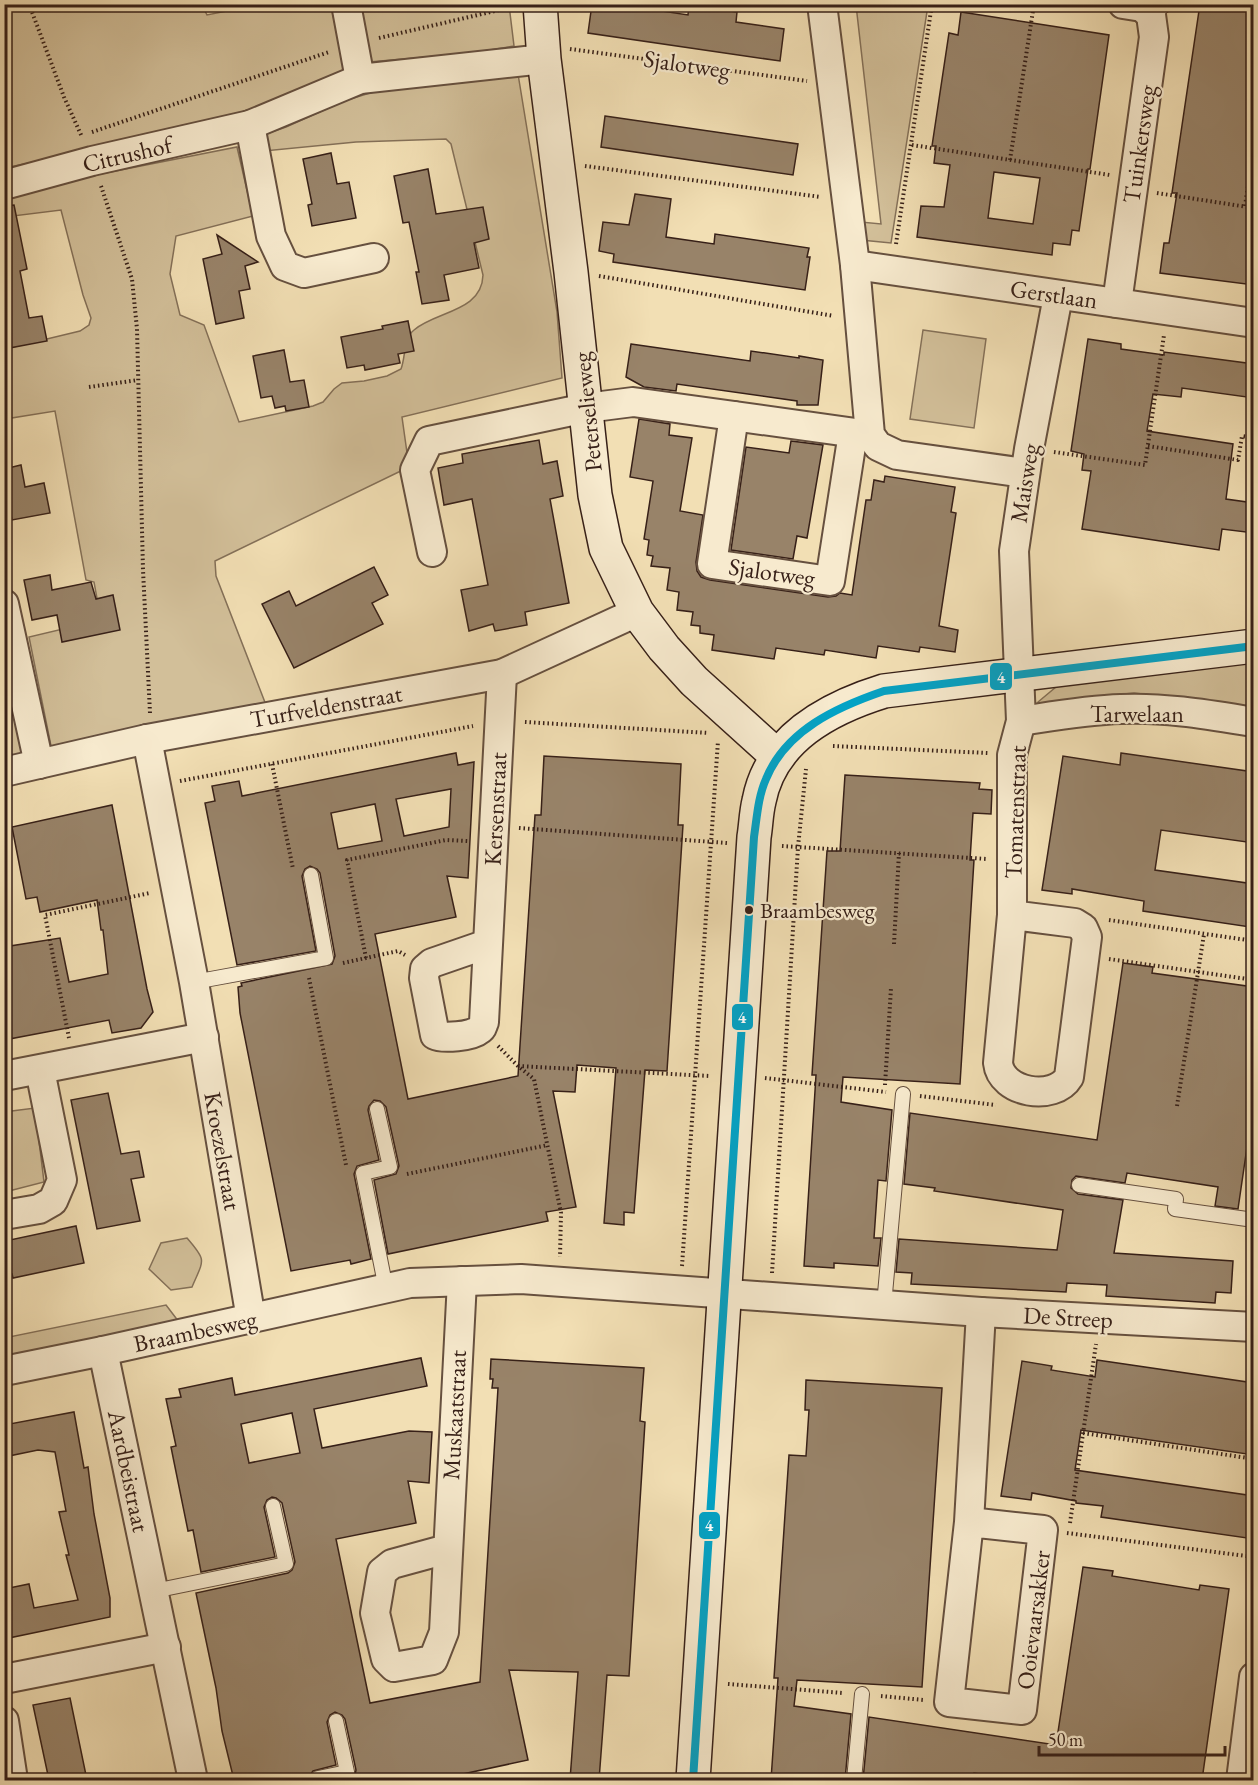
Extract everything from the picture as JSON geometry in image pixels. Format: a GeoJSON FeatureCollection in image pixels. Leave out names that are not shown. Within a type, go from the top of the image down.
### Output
{"type":"FeatureCollection","features":[{"type":"Feature","properties":{"kind":"street"},"geometry":{"type":"LineString","coordinates":[[346,4],[360,79]]}},
{"type":"Feature","properties":{"kind":"street","name":"Peterselieweg"},"geometry":{"type":"LineString","coordinates":[[540,4],[543,52],[571,272],[595,495],[606,548],[637,612],[664,648],[694,681],[792,762]]}},
{"type":"Feature","properties":{"kind":"street","name":"Sjalotweg"},"geometry":{"type":"LineString","coordinates":[[734,416],[712,564],[830,581],[861,434],[861,321],[830,84],[822,4]]}},
{"type":"Feature","properties":{"kind":"street","name":"Tuinkersweg"},"geometry":{"type":"LineString","coordinates":[[1117,303],[1159,10],[1123,4]]}},
{"type":"Feature","properties":{"kind":"street","name":"Citrushof"},"geometry":{"type":"LineString","coordinates":[[4,185],[92,161],[250,125],[360,79],[543,52]]}},
{"type":"Feature","properties":{"kind":"street"},"geometry":{"type":"LineString","coordinates":[[250,125],[271,236],[285,266],[304,273],[374,258]]}},
{"type":"Feature","properties":{"kind":"street","name":"Gerstlaan"},"geometry":{"type":"LineString","coordinates":[[855,265],[1254,323]]}},
{"type":"Feature","properties":{"kind":"street","name":"Maisweg"},"geometry":{"type":"LineString","coordinates":[[1019,673],[1014,551],[1027,461],[1058,296]]}},
{"type":"Feature","properties":{"kind":"street"},"geometry":{"type":"LineString","coordinates":[[432,552],[416,470],[429,441],[586,408],[633,402],[861,434],[897,455],[1027,461]]}},
{"type":"Feature","properties":{"kind":"street"},"geometry":{"type":"LineString","coordinates":[[4,604],[39,764]]}},
{"type":"Feature","properties":{"kind":"street","name":"Turfveldenstraat"},"geometry":{"type":"LineString","coordinates":[[4,772],[149,739],[502,674],[637,612]]}},
{"type":"Feature","properties":{"kind":"street","name":"Tarwelaan"},"geometry":{"type":"LineString","coordinates":[[693,1780],[754,845],[759,800],[766,777],[792,762],[806,727],[857,699],[903,687],[1254,646]]}},
{"type":"Feature","properties":{"kind":"street","name":"Tomatenstraat"},"geometry":{"type":"LineString","coordinates":[[1019,673],[1021,721],[1012,754],[1012,915],[998,1063],[999,1071],[1006,1081],[1015,1086],[1043,1091],[1053,1090],[1065,1084],[1069,1077],[1084,942]]}},
{"type":"Feature","properties":{"kind":"street","name":"Kersenstraat"},"geometry":{"type":"LineString","coordinates":[[482,1029],[502,674]]}},
{"type":"Feature","properties":{"kind":"street","name":"Tarwelaan"},"geometry":{"type":"LineString","coordinates":[[1021,721],[1085,711],[1123,709],[1172,711],[1254,722]]}},
{"type":"Feature","properties":{"kind":"street","name":"Kroezelstraat"},"geometry":{"type":"LineString","coordinates":[[149,739],[155,785],[204,1037],[251,1319]]}},
{"type":"Feature","properties":{"kind":"street"},"geometry":{"type":"LineString","coordinates":[[1012,915],[1075,922],[1084,942]]}},
{"type":"Feature","properties":{"kind":"street"},"geometry":{"type":"LineString","coordinates":[[482,1029],[476,1033],[442,1038],[435,1035],[424,978],[425,969],[432,963],[487,944]]}},
{"type":"Feature","properties":{"kind":"street"},"geometry":{"type":"LineString","coordinates":[[4,1076],[204,1037]]}},
{"type":"Feature","properties":{"kind":"street"},"geometry":{"type":"LineString","coordinates":[[4,1215],[39,1209],[53,1202],[62,1180],[40,1070]]}},
{"type":"Feature","properties":{"kind":"street","name":"Braambesweg"},"geometry":{"type":"LineString","coordinates":[[4,1371],[410,1283],[521,1279],[725,1294]]}},
{"type":"Feature","properties":{"kind":"street","name":"Muskaatstraat"},"geometry":{"type":"LineString","coordinates":[[447,1549],[462,1281]]}},
{"type":"Feature","properties":{"kind":"street","name":"De Streep"},"geometry":{"type":"LineString","coordinates":[[725,1294],[981,1312],[1254,1327]]}},
{"type":"Feature","properties":{"kind":"street"},"geometry":{"type":"LineString","coordinates":[[949,1702],[969,1522],[981,1312]]}},
{"type":"Feature","properties":{"kind":"street","name":"Aardbeistraat"},"geometry":{"type":"LineString","coordinates":[[103,1351],[193,1780]]}},
{"type":"Feature","properties":{"kind":"street","name":"Ooievaarsakker"},"geometry":{"type":"LineString","coordinates":[[949,1702],[1022,1710],[1056,1531],[969,1522]]}},
{"type":"Feature","properties":{"kind":"street"},"geometry":{"type":"LineString","coordinates":[[4,1679],[166,1647]]}},
{"type":"Feature","properties":{"kind":"street"},"geometry":{"type":"LineString","coordinates":[[1241,1780],[1254,1677]]}},
{"type":"Feature","properties":{"kind":"street"},"geometry":{"type":"LineString","coordinates":[[4,1721],[13,1780]]}},
{"type":"Feature","properties":{"kind":"lane"},"geometry":{"type":"LineString","coordinates":[[194,982],[326,958],[311,875]]}},
{"type":"Feature","properties":{"kind":"lane"},"geometry":{"type":"LineString","coordinates":[[884,1305],[903,1094]]}},
{"type":"Feature","properties":{"kind":"lane"},"geometry":{"type":"LineString","coordinates":[[377,1109],[390,1167],[363,1173],[386,1289]]}},
{"type":"Feature","properties":{"kind":"lane"},"geometry":{"type":"LineString","coordinates":[[1079,1185],[1176,1199],[1175,1209],[1254,1220]]}},
{"type":"Feature","properties":{"kind":"lane"},"geometry":{"type":"LineString","coordinates":[[154,1591],[286,1564],[273,1506]]}},
{"type":"Feature","properties":{"kind":"lane"},"geometry":{"type":"LineString","coordinates":[[854,1780],[862,1694]]}},
{"type":"Feature","properties":{"kind":"lane"},"geometry":{"type":"LineString","coordinates":[[318,1780],[318,1778],[347,1772],[336,1721]]}},
{"type":"Feature","properties":{"kind":"path"},"geometry":{"type":"LineString","coordinates":[[29,4],[64,97],[92,161],[132,279],[137,329],[149,739]]}},
{"type":"Feature","properties":{"kind":"path"},"geometry":{"type":"LineString","coordinates":[[81,135],[353,44],[522,4]]}},
{"type":"Feature","properties":{"kind":"path"},"geometry":{"type":"LineString","coordinates":[[892,271],[932,4]]}},
{"type":"Feature","properties":{"kind":"path"},"geometry":{"type":"LineString","coordinates":[[1010,160],[1035,4]]}},
{"type":"Feature","properties":{"kind":"path","name":"Sjalotweg"},"geometry":{"type":"LineString","coordinates":[[543,52],[830,84]]}},
{"type":"Feature","properties":{"kind":"path"},"geometry":{"type":"LineString","coordinates":[[912,145],[1010,160],[1254,208]]}},
{"type":"Feature","properties":{"kind":"path"},"geometry":{"type":"LineString","coordinates":[[1245,206],[1254,146]]}},
{"type":"Feature","properties":{"kind":"path"},"geometry":{"type":"LineString","coordinates":[[558,163],[846,201]]}},
{"type":"Feature","properties":{"kind":"path"},"geometry":{"type":"LineString","coordinates":[[571,272],[861,321]]}},
{"type":"Feature","properties":{"kind":"path"},"geometry":{"type":"LineString","coordinates":[[1027,461],[1145,465],[1167,310]]}},
{"type":"Feature","properties":{"kind":"path"},"geometry":{"type":"LineString","coordinates":[[89,387],[138,380]]}},
{"type":"Feature","properties":{"kind":"path"},"geometry":{"type":"LineString","coordinates":[[1148,446],[1238,460],[1242,436],[1254,438]]}},
{"type":"Feature","properties":{"kind":"path"},"geometry":{"type":"LineString","coordinates":[[155,785],[500,721],[718,734],[681,1291]]}},
{"type":"Feature","properties":{"kind":"path"},"geometry":{"type":"LineString","coordinates":[[833,746],[1012,754]]}},
{"type":"Feature","properties":{"kind":"path"},"geometry":{"type":"LineString","coordinates":[[771,1298],[798,847],[792,762]]}},
{"type":"Feature","properties":{"kind":"path"},"geometry":{"type":"LineString","coordinates":[[272,764],[294,871],[311,875]]}},
{"type":"Feature","properties":{"kind":"path"},"geometry":{"type":"LineString","coordinates":[[366,958],[347,860],[446,840],[493,842]]}},
{"type":"Feature","properties":{"kind":"path"},"geometry":{"type":"LineString","coordinates":[[894,944],[899,853]]}},
{"type":"Feature","properties":{"kind":"path"},"geometry":{"type":"LineString","coordinates":[[74,1062],[45,915],[175,888]]}},
{"type":"Feature","properties":{"kind":"path"},"geometry":{"type":"LineString","coordinates":[[1084,942],[1106,920],[1254,942]]}},
{"type":"Feature","properties":{"kind":"path"},"geometry":{"type":"LineString","coordinates":[[1177,1106],[1204,934]]}},
{"type":"Feature","properties":{"kind":"path"},"geometry":{"type":"LineString","coordinates":[[1084,942],[1198,972],[1254,980]]}},
{"type":"Feature","properties":{"kind":"path"},"geometry":{"type":"LineString","coordinates":[[326,958],[338,964],[398,951],[425,969]]}},
{"type":"Feature","properties":{"kind":"path"},"geometry":{"type":"LineString","coordinates":[[306,962],[346,1165],[363,1173]]}},
{"type":"Feature","properties":{"kind":"path"},"geometry":{"type":"LineString","coordinates":[[885,1092],[891,988]]}},
{"type":"Feature","properties":{"kind":"path"},"geometry":{"type":"LineString","coordinates":[[482,1029],[534,1079],[561,1213],[559,1282]]}},
{"type":"Feature","properties":{"kind":"path"},"geometry":{"type":"LineString","coordinates":[[518,1066],[695,1076],[739,1075],[1008,1107]]}},
{"type":"Feature","properties":{"kind":"path"},"geometry":{"type":"LineString","coordinates":[[390,1167],[399,1176],[548,1145]]}},
{"type":"Feature","properties":{"kind":"path"},"geometry":{"type":"LineString","coordinates":[[1100,1318],[1083,1433],[1056,1531],[1254,1557]]}},
{"type":"Feature","properties":{"kind":"path"},"geometry":{"type":"LineString","coordinates":[[1083,1433],[1254,1459]]}},
{"type":"Feature","properties":{"kind":"path"},"geometry":{"type":"LineString","coordinates":[[699,1681],[949,1702]]}},
{"type":"Feature","properties":{"kind":"shaded area"},"geometry":{"type":"Polygon","coordinates":[[[125,4],[126,8],[131,9],[145,5],[202,5],[207,15],[257,5],[331,5],[345,73],[221,123],[5,168],[5,5],[125,4]]]}},
{"type":"Feature","properties":{"kind":"shaded area"},"geometry":{"type":"Polygon","coordinates":[[[358,5],[509,5],[514,46],[471,53],[369,62],[358,5]]]}},
{"type":"Feature","properties":{"kind":"shaded area"},"geometry":{"type":"Polygon","coordinates":[[[856,5],[928,5],[891,243],[861,240],[861,222],[881,224],[856,5]]]}},
{"type":"Feature","properties":{"kind":"shaded area"},"geometry":{"type":"Polygon","coordinates":[[[518,74],[557,312],[562,378],[402,417],[409,467],[215,561],[216,576],[266,705],[52,751],[29,637],[101,620],[94,582],[86,580],[55,411],[5,419],[5,349],[80,331],[89,325],[91,318],[61,210],[5,217],[4,193],[237,147],[253,216],[176,236],[170,274],[180,315],[204,325],[239,422],[313,406],[323,402],[342,383],[387,376],[401,369],[410,334],[423,324],[467,304],[481,287],[483,275],[451,144],[446,139],[356,142],[264,151],[260,136],[344,101],[373,92],[518,74]]]}},
{"type":"Feature","properties":{"kind":"shaded area"},"geometry":{"type":"Polygon","coordinates":[[[923,330],[986,339],[974,428],[910,419],[923,330]]]}},
{"type":"Feature","properties":{"kind":"shaded area"},"geometry":{"type":"Polygon","coordinates":[[[1253,660],[1253,707],[1134,693],[1071,699],[1038,709],[1038,702],[1062,682],[1253,660]]]}},
{"type":"Feature","properties":{"kind":"shaded area"},"geometry":{"type":"Polygon","coordinates":[[[18,706],[26,757],[5,761],[5,709],[18,706]]]}},
{"type":"Feature","properties":{"kind":"shaded area"},"geometry":{"type":"Polygon","coordinates":[[[35,1108],[44,1182],[5,1192],[4,1112],[35,1108]]]}},
{"type":"Feature","properties":{"kind":"shaded area"},"geometry":{"type":"Polygon","coordinates":[[[187,1238],[201,1256],[201,1265],[192,1287],[171,1290],[149,1269],[161,1243],[187,1238]]]}},
{"type":"Feature","properties":{"kind":"shaded area"},"geometry":{"type":"Polygon","coordinates":[[[166,1305],[179,1322],[5,1358],[4,1338],[166,1305]]]}},
{"type":"Feature","properties":{"kind":"building"},"geometry":{"type":"Polygon","coordinates":[[[592,4],[615,4],[688,15],[689,5],[737,12],[736,22],[784,29],[780,61],[588,33],[592,4]]]}},
{"type":"Feature","properties":{"kind":"building"},"geometry":{"type":"Polygon","coordinates":[[[1200,4],[1254,4],[1254,285],[1160,273],[1164,243],[1169,243],[1177,193],[1172,193],[1200,4]]]}},
{"type":"Feature","properties":{"kind":"building"},"geometry":{"type":"Polygon","coordinates":[[[961,12],[1109,35],[1079,231],[1072,230],[1070,245],[1053,243],[1052,255],[917,237],[921,206],[944,207],[950,165],[934,163],[936,146],[932,146],[949,33],[958,35],[961,12]],[[994,172],[988,218],[1033,224],[1040,178],[994,172]]]}},
{"type":"Feature","properties":{"kind":"building"},"geometry":{"type":"Polygon","coordinates":[[[605,116],[798,144],[793,175],[601,147],[605,116]]]}},
{"type":"Feature","properties":{"kind":"building"},"geometry":{"type":"Polygon","coordinates":[[[331,153],[337,184],[349,182],[356,218],[312,226],[308,205],[312,204],[303,159],[331,153]]]}},
{"type":"Feature","properties":{"kind":"building"},"geometry":{"type":"Polygon","coordinates":[[[428,169],[436,214],[483,207],[489,239],[474,243],[479,268],[444,275],[449,300],[422,304],[416,272],[419,272],[409,222],[403,223],[394,176],[428,169]]]}},
{"type":"Feature","properties":{"kind":"building"},"geometry":{"type":"Polygon","coordinates":[[[635,194],[671,199],[666,237],[714,244],[715,234],[809,248],[807,257],[810,257],[805,290],[613,262],[614,254],[599,251],[603,222],[629,225],[635,194]]]}},
{"type":"Feature","properties":{"kind":"building"},"geometry":{"type":"Polygon","coordinates":[[[14,205],[27,269],[20,271],[29,318],[42,316],[47,341],[4,349],[4,206],[14,205]]]}},
{"type":"Feature","properties":{"kind":"building"},"geometry":{"type":"Polygon","coordinates":[[[217,235],[258,262],[245,266],[250,289],[239,291],[244,318],[216,324],[203,259],[222,254],[217,235]]]}},
{"type":"Feature","properties":{"kind":"building"},"geometry":{"type":"Polygon","coordinates":[[[408,321],[414,351],[398,354],[400,363],[365,370],[364,365],[347,368],[341,337],[383,329],[382,326],[408,321]]]}},
{"type":"Feature","properties":{"kind":"building"},"geometry":{"type":"Polygon","coordinates":[[[1088,339],[1121,344],[1121,349],[1164,355],[1164,352],[1254,364],[1254,398],[1182,388],[1181,397],[1153,394],[1147,431],[1233,444],[1226,499],[1254,503],[1254,533],[1222,529],[1219,550],[1082,529],[1091,471],[1082,470],[1084,454],[1071,451],[1088,339]]]}},
{"type":"Feature","properties":{"kind":"building"},"geometry":{"type":"Polygon","coordinates":[[[631,344],[750,361],[751,351],[823,360],[818,405],[797,405],[797,401],[677,384],[676,391],[644,387],[626,377],[631,344]]]}},
{"type":"Feature","properties":{"kind":"building"},"geometry":{"type":"Polygon","coordinates":[[[284,350],[290,382],[304,380],[309,407],[286,411],[285,406],[275,408],[272,396],[261,398],[253,356],[284,350]]]}},
{"type":"Feature","properties":{"kind":"building"},"geometry":{"type":"Polygon","coordinates":[[[639,419],[670,424],[669,435],[692,438],[680,511],[703,515],[696,562],[697,571],[701,577],[710,580],[828,597],[840,593],[852,595],[866,500],[871,500],[874,480],[884,482],[885,476],[955,487],[951,512],[956,513],[939,626],[958,630],[955,652],[920,647],[919,652],[878,646],[876,658],[825,650],[824,655],[776,648],[774,659],[712,650],[714,635],[700,633],[700,626],[691,625],[693,612],[677,610],[679,592],[667,590],[670,568],[651,566],[653,556],[647,555],[649,540],[644,539],[653,481],[630,477],[639,419]]]}},
{"type":"Feature","properties":{"kind":"building"},"geometry":{"type":"Polygon","coordinates":[[[539,440],[543,464],[557,461],[563,496],[550,499],[569,603],[525,612],[527,625],[495,631],[493,624],[469,631],[461,590],[488,585],[472,499],[444,505],[438,468],[463,463],[462,454],[539,440]]]}},
{"type":"Feature","properties":{"kind":"building"},"geometry":{"type":"Polygon","coordinates":[[[791,441],[823,445],[807,538],[797,536],[793,559],[731,550],[746,447],[789,453],[791,441]]]}},
{"type":"Feature","properties":{"kind":"building"},"geometry":{"type":"Polygon","coordinates":[[[21,465],[25,487],[44,483],[50,513],[12,520],[7,495],[4,496],[4,469],[21,465]]]}},
{"type":"Feature","properties":{"kind":"building"},"geometry":{"type":"Polygon","coordinates":[[[374,567],[388,595],[372,603],[383,624],[294,668],[262,604],[289,591],[296,606],[374,567]]]}},
{"type":"Feature","properties":{"kind":"building"},"geometry":{"type":"Polygon","coordinates":[[[50,575],[52,590],[91,582],[96,599],[113,595],[120,630],[62,642],[57,615],[32,620],[24,580],[50,575]]]}},
{"type":"Feature","properties":{"kind":"building"},"geometry":{"type":"Polygon","coordinates":[[[456,753],[458,765],[474,762],[468,878],[447,876],[456,917],[375,934],[408,1099],[518,1076],[535,815],[541,815],[544,756],[681,764],[678,825],[683,825],[667,1071],[645,1070],[634,1213],[624,1212],[624,1225],[604,1223],[616,1068],[577,1065],[575,1092],[553,1091],[576,1207],[546,1212],[548,1221],[388,1254],[374,1180],[396,1174],[399,1166],[386,1107],[380,1101],[374,1100],[368,1110],[379,1160],[357,1166],[354,1174],[371,1259],[351,1264],[350,1260],[291,1271],[240,1013],[238,987],[242,986],[241,983],[332,964],[335,956],[320,873],[310,866],[305,869],[302,876],[316,951],[237,965],[205,803],[215,801],[212,786],[239,781],[242,796],[456,753]],[[451,789],[396,799],[404,836],[449,827],[451,789]],[[375,804],[331,813],[338,849],[382,841],[375,804]]]}},
{"type":"Feature","properties":{"kind":"building"},"geometry":{"type":"Polygon","coordinates":[[[1121,753],[1254,772],[1254,843],[1161,830],[1155,870],[1254,884],[1254,917],[1251,917],[1250,927],[1143,911],[1144,901],[1072,889],[1072,894],[1042,890],[1063,756],[1120,765],[1121,753]]]}},
{"type":"Feature","properties":{"kind":"building"},"geometry":{"type":"Polygon","coordinates":[[[845,775],[980,783],[979,789],[992,790],[991,814],[973,813],[970,860],[974,860],[960,1084],[843,1077],[841,1102],[892,1110],[886,1181],[878,1180],[874,1238],[881,1238],[878,1266],[834,1263],[834,1268],[804,1266],[816,1075],[812,1075],[827,851],[840,851],[845,775]]]}},
{"type":"Feature","properties":{"kind":"building"},"geometry":{"type":"Polygon","coordinates":[[[112,805],[153,1012],[141,1028],[112,1033],[109,1020],[4,1040],[4,947],[60,938],[69,982],[108,974],[97,900],[40,912],[37,897],[26,899],[12,827],[112,805]]]}},
{"type":"Feature","properties":{"kind":"building"},"geometry":{"type":"Polygon","coordinates":[[[1123,963],[1153,967],[1152,973],[1254,987],[1254,1099],[1238,1209],[1215,1206],[1218,1187],[1127,1173],[1125,1183],[1076,1176],[1072,1180],[1071,1188],[1078,1194],[1123,1200],[1114,1253],[1233,1261],[1231,1293],[1216,1292],[1215,1303],[1106,1296],[1107,1285],[1067,1283],[1066,1292],[911,1284],[912,1273],[896,1272],[899,1239],[1057,1250],[1063,1210],[934,1191],[935,1188],[904,1184],[910,1113],[1097,1140],[1123,963]]]}},
{"type":"Feature","properties":{"kind":"building"},"geometry":{"type":"Polygon","coordinates":[[[108,1093],[121,1154],[139,1151],[144,1177],[131,1179],[140,1221],[97,1229],[71,1100],[108,1093]]]}},
{"type":"Feature","properties":{"kind":"building"},"geometry":{"type":"Polygon","coordinates":[[[76,1226],[84,1263],[13,1278],[12,1274],[5,1276],[5,1241],[76,1226]]]}},
{"type":"Feature","properties":{"kind":"building"},"geometry":{"type":"Polygon","coordinates":[[[421,1358],[427,1386],[314,1409],[322,1448],[409,1431],[432,1432],[429,1483],[408,1481],[416,1523],[336,1539],[370,1703],[480,1682],[498,1388],[492,1388],[491,1359],[644,1368],[640,1421],[645,1422],[629,1676],[607,1675],[599,1780],[570,1780],[578,1672],[509,1670],[528,1760],[435,1780],[350,1780],[356,1770],[345,1719],[335,1712],[330,1715],[327,1722],[336,1765],[313,1771],[309,1780],[234,1780],[222,1731],[216,1688],[196,1593],[288,1573],[295,1562],[282,1503],[272,1497],[267,1500],[264,1507],[275,1557],[201,1572],[193,1530],[188,1531],[174,1462],[171,1447],[176,1446],[166,1399],[181,1397],[179,1389],[232,1378],[235,1395],[421,1358]],[[292,1413],[241,1424],[249,1463],[300,1453],[292,1413]]]}},
{"type":"Feature","properties":{"kind":"building"},"geometry":{"type":"Polygon","coordinates":[[[1097,1360],[1254,1383],[1254,1455],[1081,1430],[1075,1470],[1254,1496],[1254,1539],[1101,1517],[1103,1506],[1076,1503],[1076,1501],[1032,1493],[1031,1500],[1001,1496],[1022,1361],[1052,1366],[1051,1370],[1095,1377],[1097,1360]]]}},
{"type":"Feature","properties":{"kind":"building"},"geometry":{"type":"Polygon","coordinates":[[[806,1380],[942,1388],[922,1687],[797,1680],[794,1706],[851,1714],[845,1780],[814,1778],[814,1780],[771,1780],[778,1678],[774,1678],[789,1455],[806,1456],[809,1410],[805,1410],[806,1380]]]}},
{"type":"Feature","properties":{"kind":"building"},"geometry":{"type":"Polygon","coordinates":[[[74,1412],[84,1468],[88,1467],[94,1514],[110,1598],[110,1617],[4,1639],[4,1589],[29,1584],[34,1608],[78,1600],[66,1555],[69,1555],[59,1512],[66,1511],[55,1452],[38,1450],[4,1457],[4,1425],[74,1412]]]}},
{"type":"Feature","properties":{"kind":"building"},"geometry":{"type":"Polygon","coordinates":[[[1083,1567],[1113,1571],[1112,1576],[1199,1590],[1200,1585],[1229,1589],[1202,1780],[1022,1780],[974,1773],[973,1780],[863,1780],[869,1717],[1056,1745],[1083,1567]]]}},
{"type":"Feature","properties":{"kind":"building"},"geometry":{"type":"Polygon","coordinates":[[[70,1698],[87,1780],[49,1780],[33,1705],[70,1698]]]}},
{"type":"Feature","properties":{"kind":"transit line","name":"4"},"geometry":{"type":"LineString","coordinates":[[693,1780],[754,837],[759,800],[766,779],[786,747],[800,734],[831,713],[884,691],[1254,646]]}},
{"type":"Feature","properties":{"kind":"place","name":"Braambesweg"},"geometry":{"type":"Point","coordinates":[749,910]}}]}
